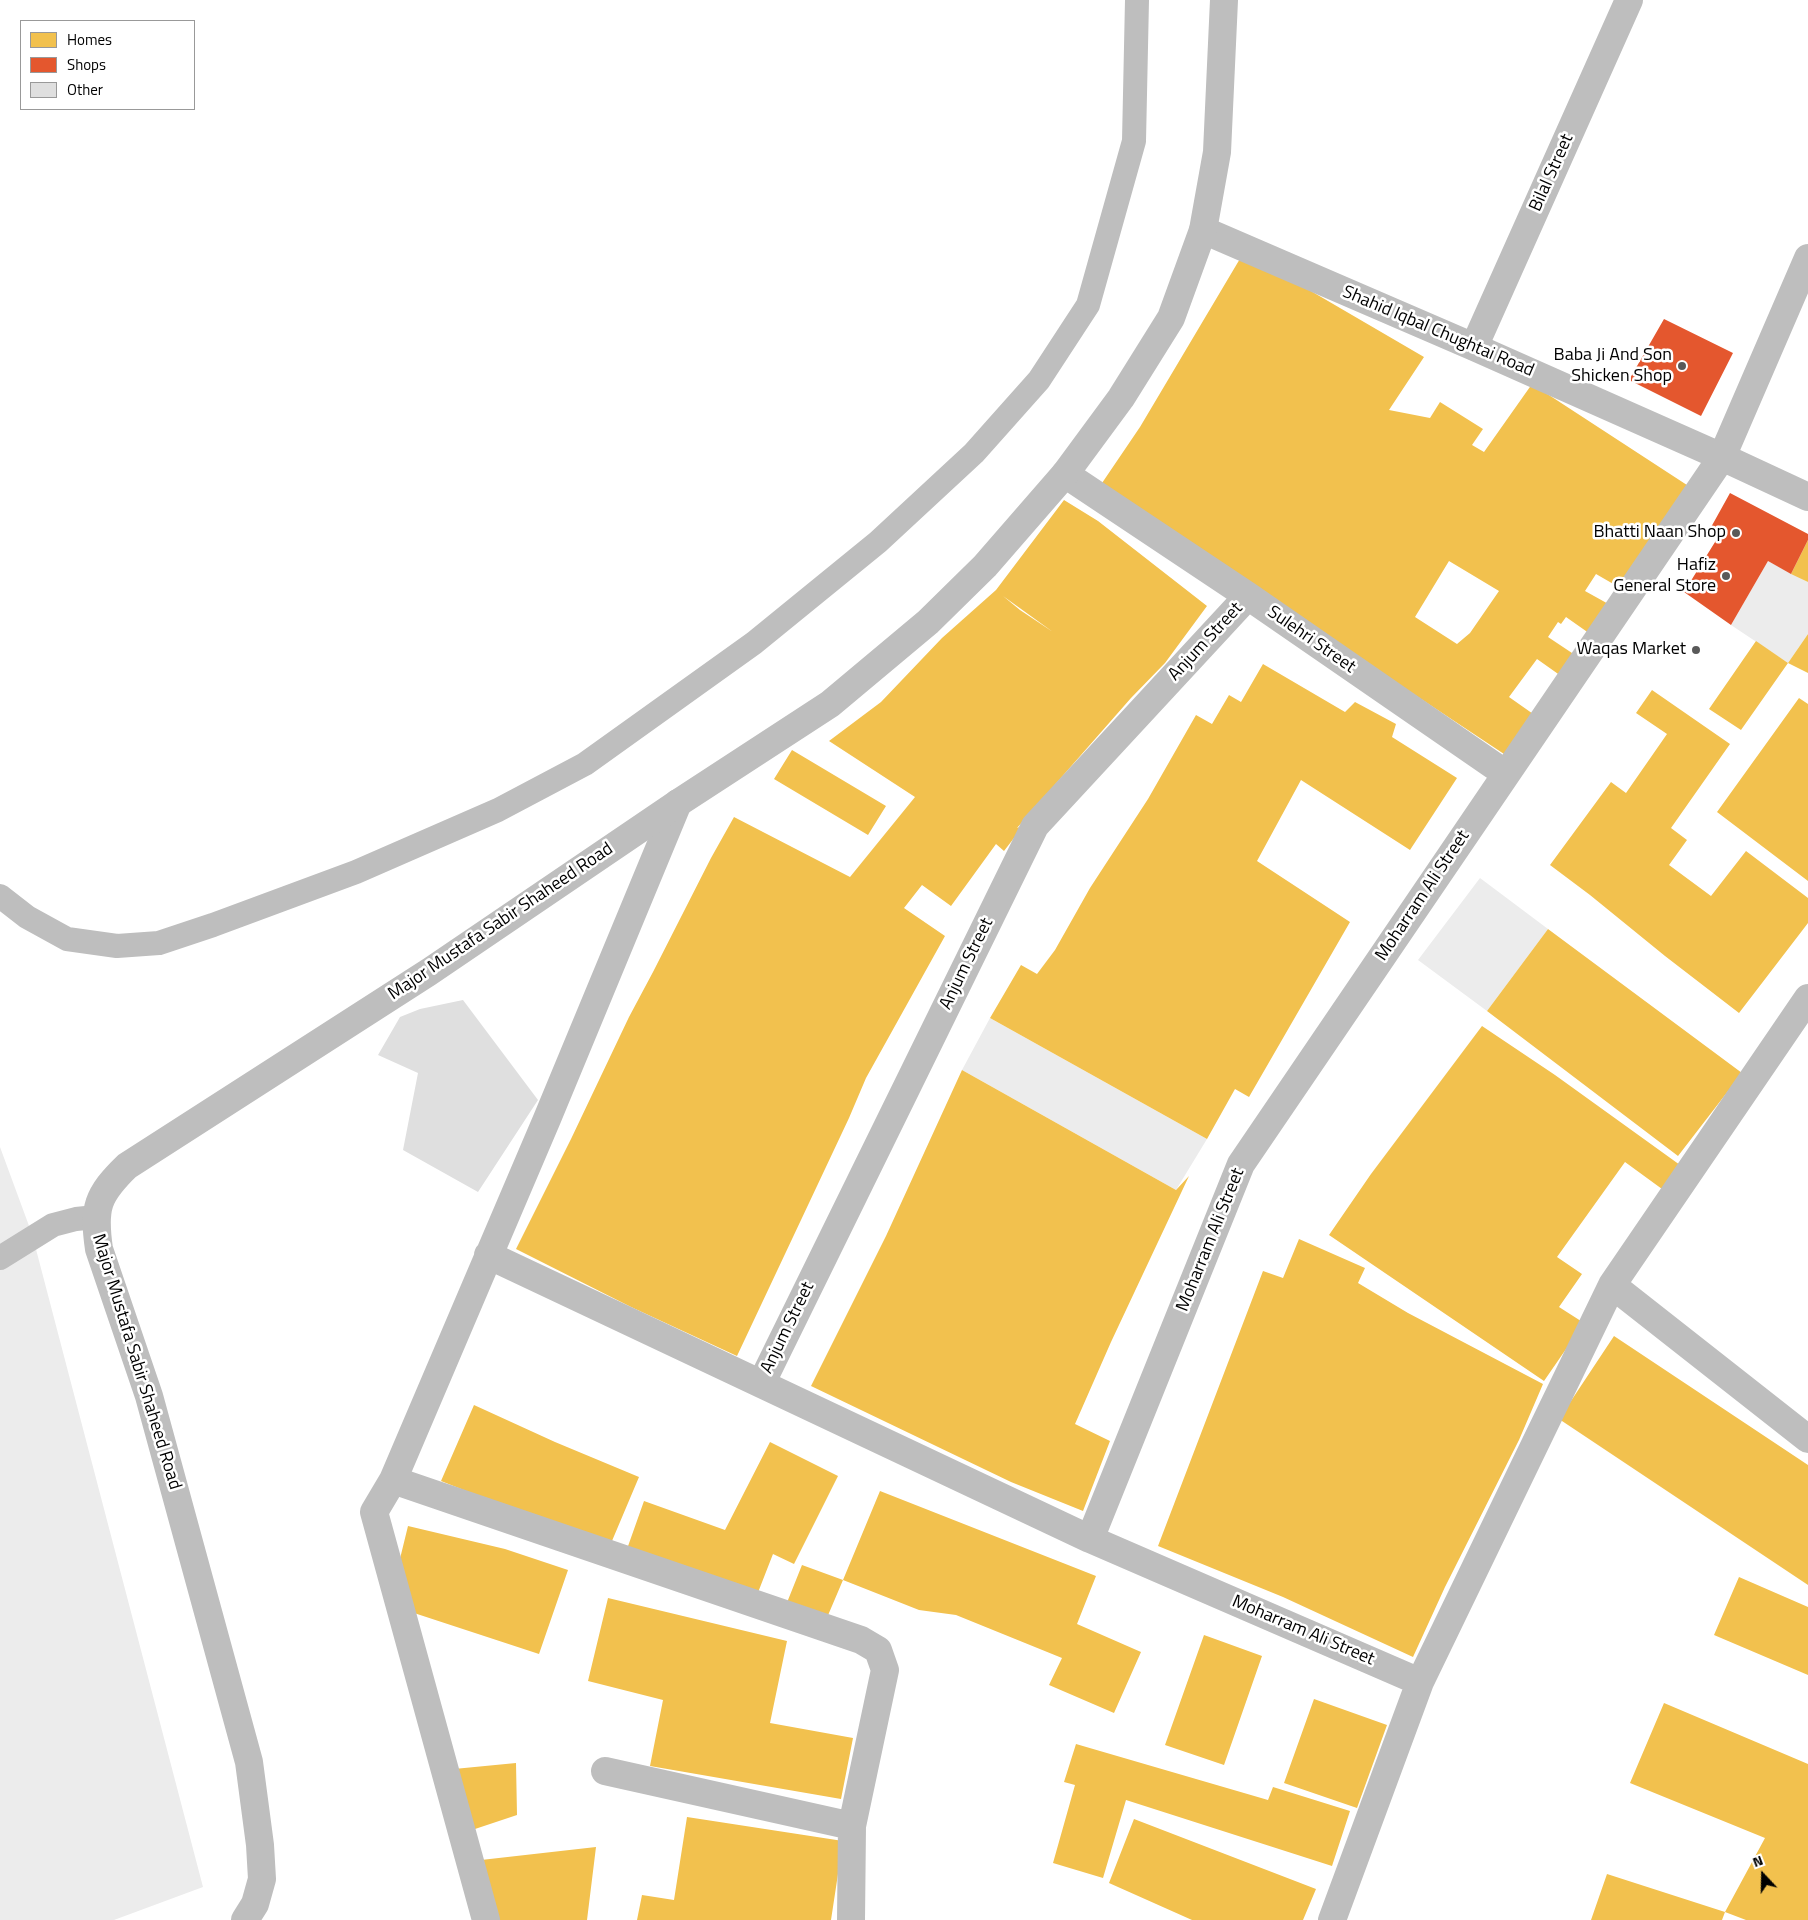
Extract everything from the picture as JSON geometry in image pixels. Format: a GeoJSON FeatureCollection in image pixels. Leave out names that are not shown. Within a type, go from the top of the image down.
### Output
{"type":"FeatureCollection","features":[{"type":"Feature","properties":{"kind":"street","name":"Major Mustafa Sabir Shaheed Road"},"geometry":{"type":"LineString","coordinates":[[245,1920],[255,1904],[262,1879],[260,1845],[249,1762],[149,1396],[98,1249],[96,1217],[99,1202],[109,1183],[127,1166],[429,972],[678,803],[830,704],[928,622],[985,566],[1065,474],[1121,398],[1171,318],[1203,230],[1216,152],[1224,0]]}},
{"type":"Feature","properties":{"kind":"street","name":"Bilal Street"},"geometry":{"type":"LineString","coordinates":[[1474,347],[1629,0]]}},
{"type":"Feature","properties":{"kind":"street","name":"Shahid Iqbal Chughtai Road"},"geometry":{"type":"LineString","coordinates":[[1203,230],[1474,347],[1808,496]]}},
{"type":"Feature","properties":{"kind":"street"},"geometry":{"type":"LineString","coordinates":[[1722,457],[1808,258]]}},
{"type":"Feature","properties":{"kind":"street","name":"Moharram Ali Street"},"geometry":{"type":"LineString","coordinates":[[1420,1682],[1090,1539],[1241,1164],[1722,457]]}},
{"type":"Feature","properties":{"kind":"street","name":"Sulehri Street"},"geometry":{"type":"LineString","coordinates":[[1065,474],[1248,596],[1506,774]]}},
{"type":"Feature","properties":{"kind":"street","name":"Anjum Street"},"geometry":{"type":"LineString","coordinates":[[761,1384],[1035,826],[1248,596]]}},
{"type":"Feature","properties":{"kind":"street"},"geometry":{"type":"LineString","coordinates":[[486,1920],[374,1512],[393,1480],[547,1119],[678,803]]}},
{"type":"Feature","properties":{"kind":"street"},"geometry":{"type":"LineString","coordinates":[[1332,1920],[1420,1682],[1612,1285],[1808,998]]}},
{"type":"Feature","properties":{"kind":"street"},"geometry":{"type":"LineString","coordinates":[[488,1256],[1090,1539]]}},
{"type":"Feature","properties":{"kind":"street"},"geometry":{"type":"LineString","coordinates":[[1612,1285],[1808,1439]]}},
{"type":"Feature","properties":{"kind":"street"},"geometry":{"type":"LineString","coordinates":[[393,1480],[861,1640],[878,1650],[885,1670],[852,1826],[851,1920]]}},
{"type":"Feature","properties":{"kind":"street"},"geometry":{"type":"LineString","coordinates":[[605,1771],[852,1826]]}},
{"type":"Feature","properties":{"kind":"lane"},"geometry":{"type":"LineString","coordinates":[[0,896],[27,917],[67,939],[117,946],[159,943],[213,925],[356,872],[516,801],[584,764],[754,642],[878,542],[974,453],[1039,380],[1088,305],[1134,141],[1137,0]]}},
{"type":"Feature","properties":{"kind":"lane"},"geometry":{"type":"LineString","coordinates":[[0,1258],[53,1225],[76,1218],[96,1217]]}},
{"type":"Feature","properties":{"kind":"shaded area"},"geometry":{"type":"Polygon","coordinates":[[[1768,561],[1808,582],[1808,634],[1788,663],[1731,625],[1768,561]]]}},
{"type":"Feature","properties":{"kind":"shaded area"},"geometry":{"type":"Polygon","coordinates":[[[1480,878],[1548,929],[1487,1011],[1418,960],[1480,878]]]}},
{"type":"Feature","properties":{"kind":"shaded area"},"geometry":{"type":"Polygon","coordinates":[[[990,1018],[1207,1139],[1176,1190],[962,1070],[990,1018]]]}},
{"type":"Feature","properties":{"kind":"shaded area"},"geometry":{"type":"Polygon","coordinates":[[[0,1147],[32,1234],[203,1887],[114,1920],[0,1920],[0,1147]]]}},
{"type":"Feature","properties":{"kind":"building: Homes"},"geometry":{"type":"Polygon","coordinates":[[[1244,252],[1424,357],[1389,410],[1430,418],[1440,402],[1483,429],[1472,445],[1484,452],[1532,384],[1690,487],[1622,589],[1596,574],[1585,591],[1612,606],[1593,636],[1566,617],[1561,624],[1558,622],[1548,637],[1575,655],[1561,676],[1537,659],[1509,697],[1536,716],[1507,756],[1100,486],[1140,427],[1244,252]],[[1449,561],[1415,617],[1457,644],[1470,633],[1499,591],[1449,561]]]}},
{"type":"Feature","properties":{"kind":"building: Homes"},"geometry":{"type":"Polygon","coordinates":[[[1064,500],[1098,521],[1207,606],[1165,663],[1131,698],[1017,828],[1024,825],[1004,851],[996,844],[951,906],[922,885],[904,908],[945,936],[866,1078],[737,1356],[631,1307],[516,1249],[629,1017],[734,817],[850,877],[915,797],[829,741],[881,702],[942,638],[996,590],[1064,500]],[[1003,596],[1020,610],[1053,632],[1003,596]]]}},
{"type":"Feature","properties":{"kind":"building: Homes"},"geometry":{"type":"Polygon","coordinates":[[[1808,540],[1808,582],[1791,574],[1808,540]]]}},
{"type":"Feature","properties":{"kind":"building: Homes"},"geometry":{"type":"Polygon","coordinates":[[[1808,634],[1808,673],[1788,663],[1808,634]]]}},
{"type":"Feature","properties":{"kind":"building: Homes"},"geometry":{"type":"Polygon","coordinates":[[[1756,641],[1788,663],[1741,730],[1709,709],[1756,641]]]}},
{"type":"Feature","properties":{"kind":"building: Homes"},"geometry":{"type":"Polygon","coordinates":[[[1263,664],[1345,712],[1355,702],[1396,724],[1392,737],[1457,778],[1410,850],[1301,780],[1257,861],[1350,922],[1249,1097],[1235,1089],[1207,1139],[990,1018],[1021,965],[1037,974],[1055,950],[1090,888],[1148,799],[1196,715],[1212,724],[1229,695],[1241,702],[1263,664]]]}},
{"type":"Feature","properties":{"kind":"building: Homes"},"geometry":{"type":"Polygon","coordinates":[[[1652,690],[1730,744],[1671,828],[1687,840],[1669,865],[1711,896],[1746,851],[1808,898],[1808,923],[1739,1013],[1550,865],[1611,782],[1626,793],[1667,734],[1636,713],[1652,690]]]}},
{"type":"Feature","properties":{"kind":"building: Homes"},"geometry":{"type":"Polygon","coordinates":[[[1799,698],[1808,704],[1808,881],[1717,812],[1799,698]]]}},
{"type":"Feature","properties":{"kind":"building: Homes"},"geometry":{"type":"Polygon","coordinates":[[[792,750],[886,806],[868,835],[774,779],[792,750]]]}},
{"type":"Feature","properties":{"kind":"building: Homes"},"geometry":{"type":"Polygon","coordinates":[[[1548,929],[1742,1073],[1678,1156],[1487,1011],[1548,929]]]}},
{"type":"Feature","properties":{"kind":"building: Homes"},"geometry":{"type":"Polygon","coordinates":[[[1482,1026],[1555,1075],[1680,1165],[1662,1189],[1625,1162],[1557,1257],[1582,1274],[1559,1307],[1584,1323],[1544,1381],[1329,1235],[1371,1174],[1482,1026]]]}},
{"type":"Feature","properties":{"kind":"building: Homes"},"geometry":{"type":"Polygon","coordinates":[[[962,1070],[1176,1190],[1189,1176],[1111,1342],[1075,1424],[1110,1441],[1083,1511],[1011,1482],[811,1386],[886,1236],[962,1070]]]}},
{"type":"Feature","properties":{"kind":"building: Homes"},"geometry":{"type":"Polygon","coordinates":[[[1299,1239],[1365,1268],[1358,1283],[1408,1313],[1543,1384],[1519,1440],[1445,1587],[1413,1657],[1283,1597],[1158,1546],[1263,1271],[1283,1278],[1299,1239]]]}},
{"type":"Feature","properties":{"kind":"building: Homes"},"geometry":{"type":"Polygon","coordinates":[[[1614,1336],[1808,1465],[1808,1585],[1559,1419],[1614,1336]]]}},
{"type":"Feature","properties":{"kind":"building: Homes"},"geometry":{"type":"Polygon","coordinates":[[[474,1405],[555,1442],[639,1477],[609,1548],[441,1481],[474,1405]]]}},
{"type":"Feature","properties":{"kind":"building: Homes"},"geometry":{"type":"Polygon","coordinates":[[[770,1442],[838,1476],[794,1564],[773,1554],[757,1595],[627,1549],[644,1501],[725,1530],[770,1442]]]}},
{"type":"Feature","properties":{"kind":"building: Homes"},"geometry":{"type":"Polygon","coordinates":[[[880,1491],[1096,1576],[1077,1624],[1141,1652],[1114,1713],[1049,1685],[1062,1658],[956,1615],[919,1610],[843,1580],[880,1491]]]}},
{"type":"Feature","properties":{"kind":"building: Homes"},"geometry":{"type":"Polygon","coordinates":[[[408,1526],[505,1549],[568,1570],[539,1654],[411,1612],[397,1571],[408,1526]]]}},
{"type":"Feature","properties":{"kind":"building: Homes"},"geometry":{"type":"Polygon","coordinates":[[[802,1565],[843,1580],[826,1620],[786,1605],[802,1565]]]}},
{"type":"Feature","properties":{"kind":"building: Homes"},"geometry":{"type":"Polygon","coordinates":[[[1739,1577],[1808,1607],[1808,1675],[1714,1635],[1739,1577]]]}},
{"type":"Feature","properties":{"kind":"building: Homes"},"geometry":{"type":"Polygon","coordinates":[[[608,1598],[787,1641],[770,1723],[853,1738],[841,1799],[650,1766],[663,1700],[588,1681],[608,1598]]]}},
{"type":"Feature","properties":{"kind":"building: Homes"},"geometry":{"type":"Polygon","coordinates":[[[1204,1635],[1262,1656],[1224,1765],[1165,1745],[1204,1635]]]}},
{"type":"Feature","properties":{"kind":"building: Homes"},"geometry":{"type":"Polygon","coordinates":[[[1314,1699],[1387,1725],[1357,1808],[1284,1783],[1314,1699]]]}},
{"type":"Feature","properties":{"kind":"building: Homes"},"geometry":{"type":"Polygon","coordinates":[[[1664,1703],[1808,1764],[1808,1920],[1746,1920],[1725,1912],[1765,1838],[1630,1783],[1664,1703]]]}},
{"type":"Feature","properties":{"kind":"building: Homes"},"geometry":{"type":"Polygon","coordinates":[[[1076,1744],[1268,1800],[1273,1787],[1350,1811],[1332,1866],[1126,1800],[1103,1878],[1053,1863],[1075,1785],[1064,1782],[1076,1744]]]}},
{"type":"Feature","properties":{"kind":"building: Homes"},"geometry":{"type":"Polygon","coordinates":[[[516,1763],[517,1815],[472,1830],[454,1769],[516,1763]]]}},
{"type":"Feature","properties":{"kind":"building: Homes"},"geometry":{"type":"Polygon","coordinates":[[[687,1817],[843,1841],[831,1920],[637,1920],[642,1895],[674,1900],[687,1817]]]}},
{"type":"Feature","properties":{"kind":"building: Homes"},"geometry":{"type":"Polygon","coordinates":[[[1134,1819],[1316,1889],[1303,1920],[1192,1920],[1109,1883],[1134,1819]]]}},
{"type":"Feature","properties":{"kind":"building: Homes"},"geometry":{"type":"Polygon","coordinates":[[[596,1847],[587,1920],[499,1920],[481,1860],[596,1847]]]}},
{"type":"Feature","properties":{"kind":"building: Homes"},"geometry":{"type":"Polygon","coordinates":[[[1607,1874],[1725,1912],[1722,1920],[1591,1920],[1607,1874]]]}},
{"type":"Feature","properties":{"kind":"building: Shops","name":"Baba Ji And Son Shicken Shop"},"geometry":{"type":"Polygon","coordinates":[[[1664,319],[1733,353],[1701,416],[1629,380],[1664,319]]]}},
{"type":"Feature","properties":{"kind":"building: Shops"},"geometry":{"type":"Polygon","coordinates":[[[1730,493],[1808,534],[1808,540],[1791,574],[1768,561],[1731,625],[1684,592],[1720,534],[1710,529],[1730,493]]]}},
{"type":"Feature","properties":{"kind":"building: Other"},"geometry":{"type":"Polygon","coordinates":[[[463,1000],[538,1100],[478,1192],[403,1150],[418,1073],[378,1055],[400,1017],[420,1009],[463,1000]]]}},
{"type":"Feature","properties":{"kind":"place","name":"Baba Ji And Son Shicken Shop"},"geometry":{"type":"Point","coordinates":[1682,366]}},
{"type":"Feature","properties":{"kind":"place","name":"Bhatti Naan Shop"},"geometry":{"type":"Point","coordinates":[1736,533]}},
{"type":"Feature","properties":{"kind":"place","name":"Hafiz General Store"},"geometry":{"type":"Point","coordinates":[1726,576]}},
{"type":"Feature","properties":{"kind":"place","name":"Waqas Market"},"geometry":{"type":"Point","coordinates":[1696,650]}}]}
